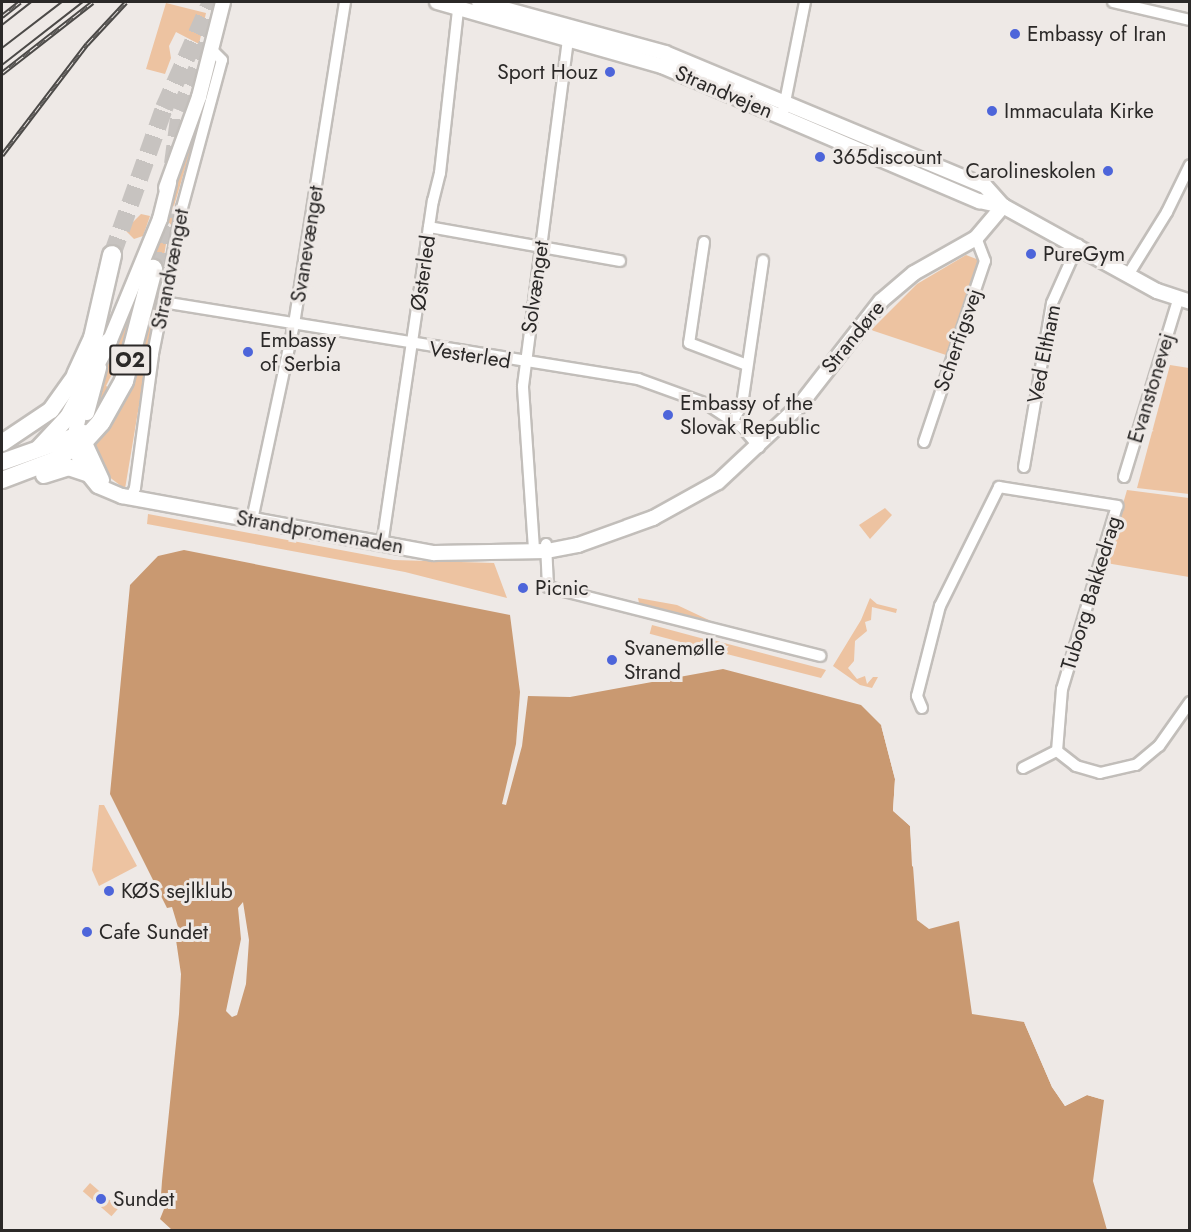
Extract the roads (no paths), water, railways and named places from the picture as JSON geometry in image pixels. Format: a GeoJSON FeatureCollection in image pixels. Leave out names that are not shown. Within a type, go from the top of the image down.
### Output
{"type":"FeatureCollection","features":[{"type":"Feature","properties":{"kind":"highway","name":"O2"},"geometry":{"type":"LineString","coordinates":[[76,375],[93,338],[112,255]]}},
{"type":"Feature","properties":{"kind":"highway","name":"O2"},"geometry":{"type":"LineString","coordinates":[[80,439],[101,422],[124,381],[148,261]]}},
{"type":"Feature","properties":{"kind":"main road"},"geometry":{"type":"LineString","coordinates":[[39,448],[68,417],[109,341]]}},
{"type":"Feature","properties":{"kind":"main road","name":"O2"},"geometry":{"type":"LineString","coordinates":[[2,443],[43,417],[76,375]]}},
{"type":"Feature","properties":{"kind":"main road","name":"O2"},"geometry":{"type":"LineString","coordinates":[[8,479],[80,439]]}},
{"type":"Feature","properties":{"kind":"main road"},"geometry":{"type":"LineString","coordinates":[[2,462],[39,448],[80,439]]}},
{"type":"Feature","properties":{"kind":"main road"},"geometry":{"type":"LineString","coordinates":[[8,479],[43,476],[68,467],[86,473]]}},
{"type":"Feature","properties":{"kind":"street","name":"Strandvænget"},"geometry":{"type":"LineString","coordinates":[[80,439],[78,414],[96,377],[109,341],[148,261],[169,182],[199,97],[223,2]]}},
{"type":"Feature","properties":{"kind":"street","name":"Svanevænget"},"geometry":{"type":"LineString","coordinates":[[252,520],[294,324],[345,2]]}},
{"type":"Feature","properties":{"kind":"street","name":"Strandvejen"},"geometry":{"type":"LineString","coordinates":[[437,2],[665,53],[784,111],[985,186],[1003,206],[1078,245],[1128,275],[1184,301]]}},
{"type":"Feature","properties":{"kind":"street","name":"Strandvejen"},"geometry":{"type":"LineString","coordinates":[[479,2],[569,32]]}},
{"type":"Feature","properties":{"kind":"street"},"geometry":{"type":"LineString","coordinates":[[784,111],[805,2]]}},
{"type":"Feature","properties":{"kind":"street"},"geometry":{"type":"LineString","coordinates":[[1113,2],[1190,20]]}},
{"type":"Feature","properties":{"kind":"street","name":"Østerled"},"geometry":{"type":"LineString","coordinates":[[382,545],[429,227],[440,173],[458,5]]}},
{"type":"Feature","properties":{"kind":"street","name":"Solvænget"},"geometry":{"type":"LineString","coordinates":[[542,548],[525,363],[569,32]]}},
{"type":"Feature","properties":{"kind":"street","name":"Strandvænget"},"geometry":{"type":"LineString","coordinates":[[130,498],[135,488],[163,303],[199,135],[222,60],[210,48]]}},
{"type":"Feature","properties":{"kind":"street"},"geometry":{"type":"LineString","coordinates":[[1128,275],[1167,212],[1190,165]]}},
{"type":"Feature","properties":{"kind":"street","name":"Strandøre"},"geometry":{"type":"LineString","coordinates":[[542,548],[618,531],[686,502],[759,447],[800,405],[881,301],[914,273],[976,238],[1003,206]]}},
{"type":"Feature","properties":{"kind":"street"},"geometry":{"type":"LineString","coordinates":[[429,227],[620,261]]}},
{"type":"Feature","properties":{"kind":"street","name":"Scherfigsvej"},"geometry":{"type":"LineString","coordinates":[[924,442],[985,261],[976,238]]}},
{"type":"Feature","properties":{"kind":"street"},"geometry":{"type":"LineString","coordinates":[[704,242],[689,343],[747,365]]}},
{"type":"Feature","properties":{"kind":"street","name":"Ved Eltham"},"geometry":{"type":"LineString","coordinates":[[1024,467],[1052,303],[1078,245]]}},
{"type":"Feature","properties":{"kind":"street"},"geometry":{"type":"LineString","coordinates":[[733,420],[742,405],[763,261]]}},
{"type":"Feature","properties":{"kind":"street","name":"Evanstonevej"},"geometry":{"type":"LineString","coordinates":[[1124,477],[1184,301]]}},
{"type":"Feature","properties":{"kind":"street","name":"Vesterled"},"geometry":{"type":"LineString","coordinates":[[163,303],[413,346],[659,384],[707,404],[733,420],[759,447]]}},
{"type":"Feature","properties":{"kind":"street"},"geometry":{"type":"LineString","coordinates":[[80,439],[86,473]]}},
{"type":"Feature","properties":{"kind":"street"},"geometry":{"type":"LineString","coordinates":[[80,439],[94,469],[109,489]]}},
{"type":"Feature","properties":{"kind":"street","name":"Strandpromenaden"},"geometry":{"type":"LineString","coordinates":[[86,473],[98,486],[130,498],[382,545],[467,554],[542,548]]}},
{"type":"Feature","properties":{"kind":"street","name":"Tuborg Bakkedrag"},"geometry":{"type":"LineString","coordinates":[[922,708],[917,696],[940,606],[999,487],[1117,506],[1062,689],[1057,751]]}},
{"type":"Feature","properties":{"kind":"street"},"geometry":{"type":"LineString","coordinates":[[542,548],[548,587],[820,656]]}},
{"type":"Feature","properties":{"kind":"street"},"geometry":{"type":"LineString","coordinates":[[1023,768],[1057,751],[1076,766],[1100,773],[1137,765],[1159,747],[1190,702]]}},
{"type":"Feature","properties":{"kind":"tunnel"},"geometry":{"type":"LineString","coordinates":[[112,255],[164,108],[211,2]]}},
{"type":"Feature","properties":{"kind":"tunnel"},"geometry":{"type":"LineString","coordinates":[[173,164],[180,111],[214,28]]}},
{"type":"Feature","properties":{"kind":"tunnel"},"geometry":{"type":"LineString","coordinates":[[153,269],[167,209]]}},
{"type":"Feature","properties":{"kind":"tram line"},"geometry":{"type":"LineString","coordinates":[[2,25],[31,2]]}},
{"type":"Feature","properties":{"kind":"tram line"},"geometry":{"type":"LineString","coordinates":[[2,48],[62,2]]}},
{"type":"Feature","properties":{"kind":"tram line"},"geometry":{"type":"LineString","coordinates":[[2,65],[83,2]]}},
{"type":"Feature","properties":{"kind":"railway"},"geometry":{"type":"LineString","coordinates":[[2,16],[20,2]]}},
{"type":"Feature","properties":{"kind":"railway"},"geometry":{"type":"LineString","coordinates":[[2,73],[93,2]]}},
{"type":"Feature","properties":{"kind":"railway"},"geometry":{"type":"LineString","coordinates":[[2,155],[87,44],[126,2]]}},
{"type":"Feature","properties":{"kind":"place","name":"Embassy of Iran"},"geometry":{"type":"Point","coordinates":[1015,34]}},
{"type":"Feature","properties":{"kind":"place","name":"Sport Houz"},"geometry":{"type":"Point","coordinates":[610,72]}},
{"type":"Feature","properties":{"kind":"place","name":"Immaculata Kirke"},"geometry":{"type":"Point","coordinates":[992,111]}},
{"type":"Feature","properties":{"kind":"place","name":"365discount"},"geometry":{"type":"Point","coordinates":[820,157]}},
{"type":"Feature","properties":{"kind":"place","name":"Carolineskolen"},"geometry":{"type":"Point","coordinates":[1108,171]}},
{"type":"Feature","properties":{"kind":"place","name":"PureGym"},"geometry":{"type":"Point","coordinates":[1031,254]}},
{"type":"Feature","properties":{"kind":"place","name":"Embassy of Serbia"},"geometry":{"type":"Point","coordinates":[248,352]}},
{"type":"Feature","properties":{"kind":"place","name":"Embassy of the Slovak Republic"},"geometry":{"type":"Point","coordinates":[668,415]}},
{"type":"Feature","properties":{"kind":"place","name":"Picnic"},"geometry":{"type":"Point","coordinates":[523,588]}},
{"type":"Feature","properties":{"kind":"place","name":"Svanemølle Strand"},"geometry":{"type":"Point","coordinates":[612,660]}},
{"type":"Feature","properties":{"kind":"place","name":"KØS sejlklub"},"geometry":{"type":"Point","coordinates":[109,891]}},
{"type":"Feature","properties":{"kind":"place","name":"Cafe Sundet"},"geometry":{"type":"Point","coordinates":[87,932]}},
{"type":"Feature","properties":{"kind":"place","name":"Sundet"},"geometry":{"type":"Point","coordinates":[101,1199]}}]}
